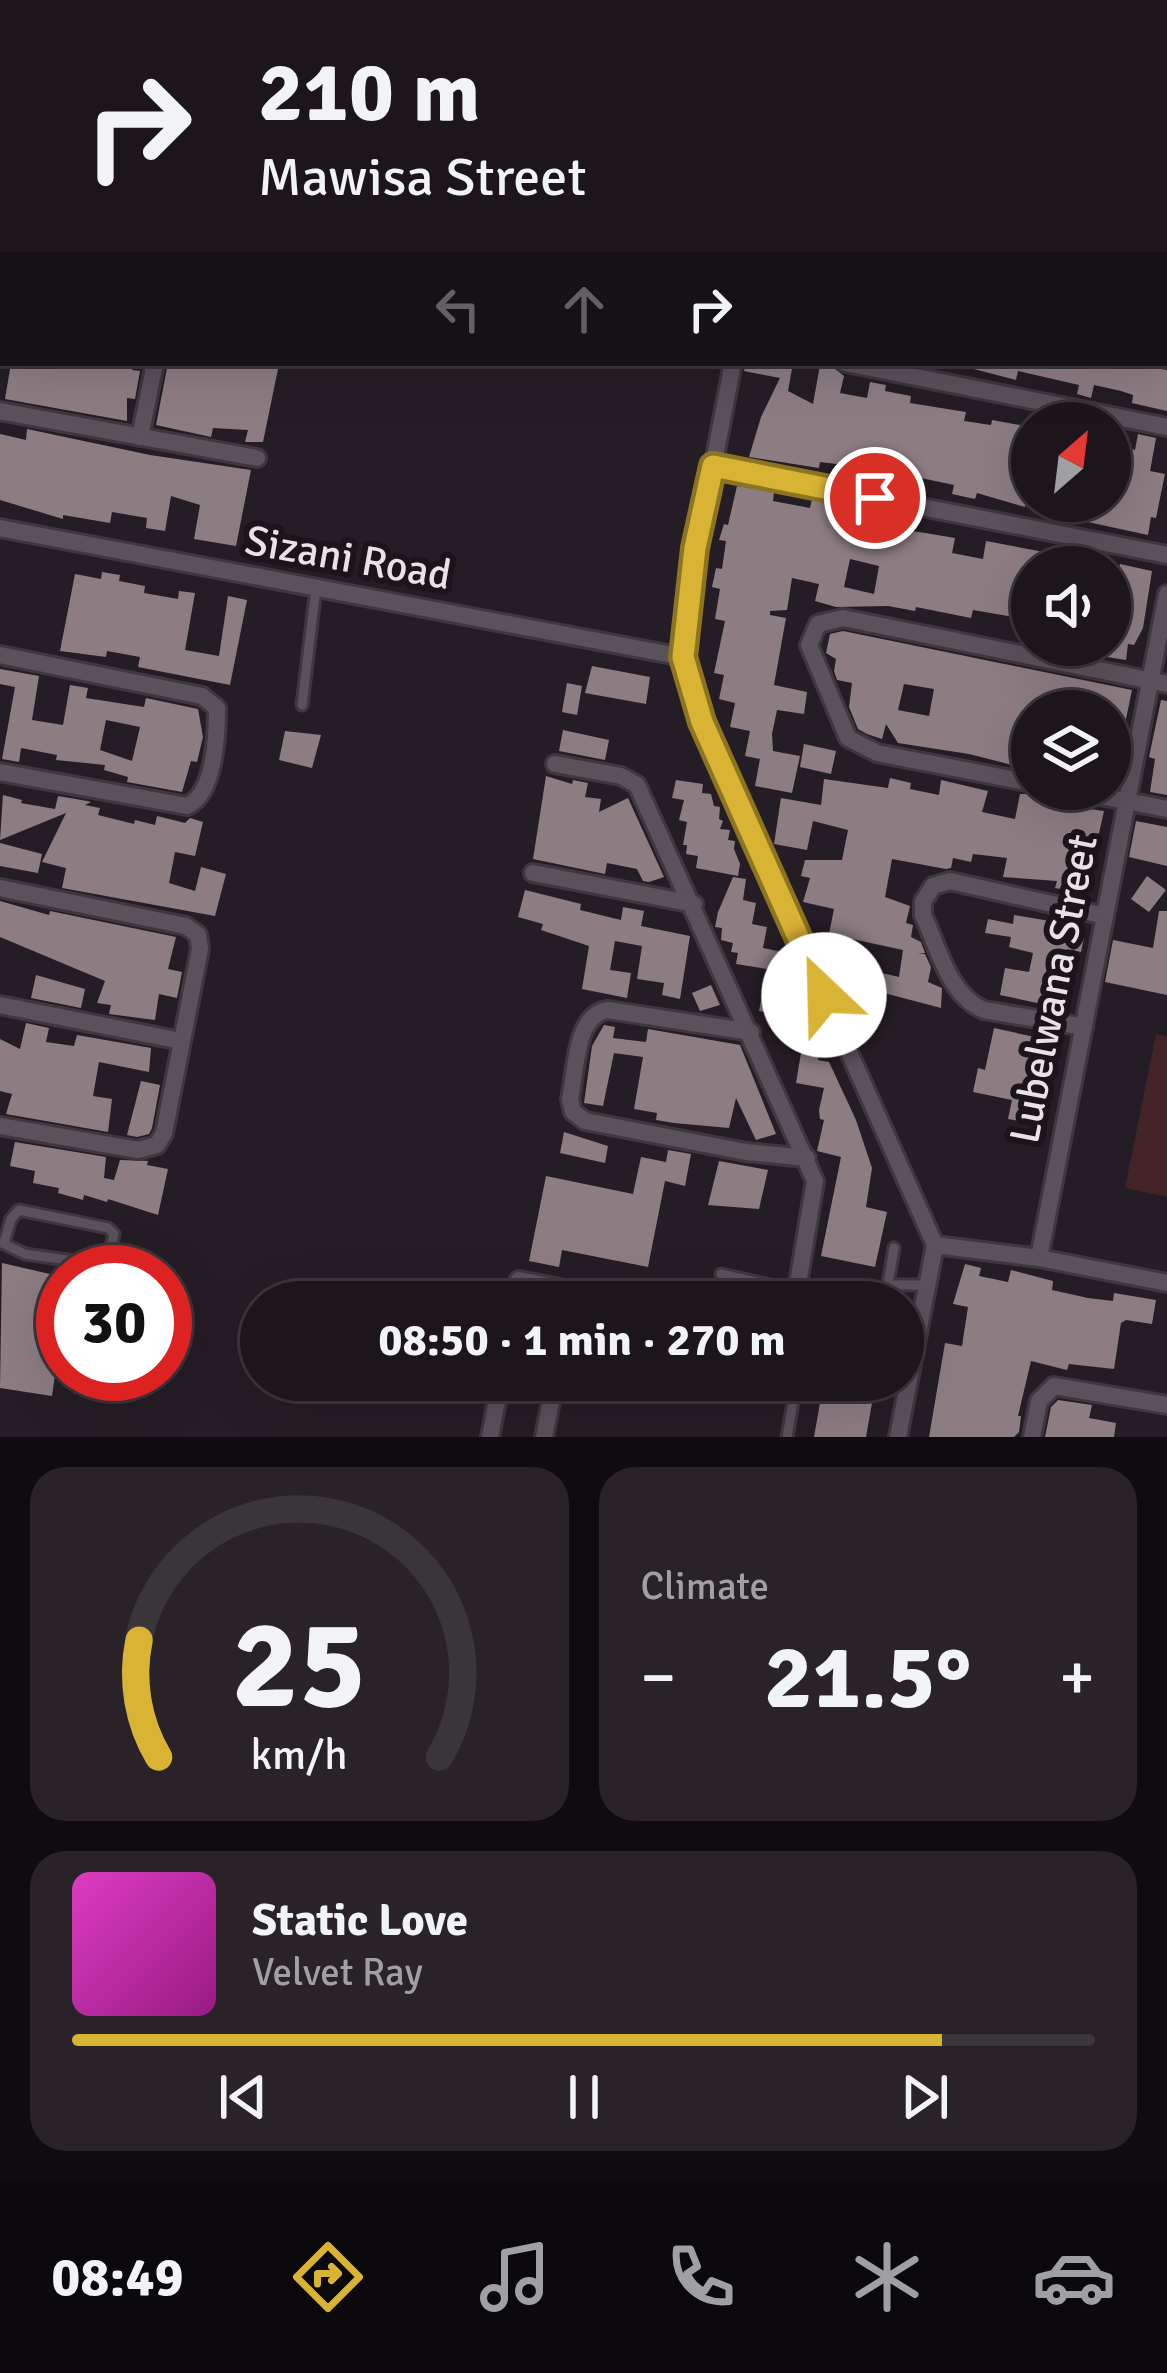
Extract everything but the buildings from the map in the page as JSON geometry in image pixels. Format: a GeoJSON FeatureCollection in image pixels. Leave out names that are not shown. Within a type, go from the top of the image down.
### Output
{"type":"FeatureCollection","features":[{"type":"Feature","properties":{"kind":"street"},"geometry":{"type":"LineString","coordinates":[[140,437],[154,366]]}},
{"type":"Feature","properties":{"kind":"street"},"geometry":{"type":"LineString","coordinates":[[732,366],[695,548],[683,657],[702,722],[935,1245],[924,1299]]}},
{"type":"Feature","properties":{"kind":"street"},"geometry":{"type":"LineString","coordinates":[[861,366],[1167,427]]}},
{"type":"Feature","properties":{"kind":"street"},"geometry":{"type":"LineString","coordinates":[[0,411],[256,458]]}},
{"type":"Feature","properties":{"kind":"street"},"geometry":{"type":"LineString","coordinates":[[713,466],[1167,555]]}},
{"type":"Feature","properties":{"kind":"street","name":"Sizani Road"},"geometry":{"type":"LineString","coordinates":[[0,528],[683,657]]}},
{"type":"Feature","properties":{"kind":"street","name":"Lubelwana Street"},"geometry":{"type":"LineString","coordinates":[[1131,786],[1159,683],[1167,593]]}},
{"type":"Feature","properties":{"kind":"street"},"geometry":{"type":"LineString","coordinates":[[1011,779],[860,747],[839,722],[812,660],[812,632],[829,619],[843,618],[1159,683]]}},
{"type":"Feature","properties":{"kind":"street"},"geometry":{"type":"LineString","coordinates":[[0,656],[202,696],[217,708],[217,726],[205,789],[187,806],[0,772]]}},
{"type":"Feature","properties":{"kind":"street"},"geometry":{"type":"LineString","coordinates":[[554,764],[621,776],[638,785],[807,1158],[815,1191],[799,1281]]}},
{"type":"Feature","properties":{"kind":"street"},"geometry":{"type":"LineString","coordinates":[[1131,802],[1167,809]]}},
{"type":"Feature","properties":{"kind":"street","name":"Lubelwana Street"},"geometry":{"type":"LineString","coordinates":[[1039,1258],[1125,810]]}},
{"type":"Feature","properties":{"kind":"street"},"geometry":{"type":"LineString","coordinates":[[533,873],[694,904]]}},
{"type":"Feature","properties":{"kind":"street"},"geometry":{"type":"LineString","coordinates":[[1084,1027],[970,1004],[959,992],[923,914],[923,902],[933,886],[950,881],[1105,916]]}},
{"type":"Feature","properties":{"kind":"street"},"geometry":{"type":"LineString","coordinates":[[0,888],[187,926],[197,935],[200,949],[164,1133],[157,1144],[138,1150],[0,1126]]}},
{"type":"Feature","properties":{"kind":"street"},"geometry":{"type":"LineString","coordinates":[[0,1005],[181,1041]]}},
{"type":"Feature","properties":{"kind":"street"},"geometry":{"type":"LineString","coordinates":[[751,1032],[596,1012],[586,1023],[570,1099],[573,1112],[585,1121],[765,1156],[807,1158]]}},
{"type":"Feature","properties":{"kind":"street"},"geometry":{"type":"LineString","coordinates":[[935,1245],[1039,1258],[1167,1283]]}},
{"type":"Feature","properties":{"kind":"street"},"geometry":{"type":"LineString","coordinates":[[1032,1437],[1039,1401],[1057,1386],[1167,1405]]}},
{"type":"Feature","properties":{"kind":"street"},"geometry":{"type":"LineString","coordinates":[[490,1437],[497,1401]]}},
{"type":"Feature","properties":{"kind":"street"},"geometry":{"type":"LineString","coordinates":[[544,1437],[551,1401]]}},
{"type":"Feature","properties":{"kind":"street"},"geometry":{"type":"LineString","coordinates":[[898,1437],[902,1401]]}},
{"type":"Feature","properties":{"kind":"lane"},"geometry":{"type":"LineString","coordinates":[[302,705],[316,588]]}},
{"type":"Feature","properties":{"kind":"lane"},"geometry":{"type":"LineString","coordinates":[[19,1210],[108,1228],[114,1234],[110,1256],[102,1265],[26,1254],[2,1243],[19,1210]]}},
{"type":"Feature","properties":{"kind":"lane"},"geometry":{"type":"LineString","coordinates":[[890,1281],[894,1248]]}},
{"type":"Feature","properties":{"kind":"lane"},"geometry":{"type":"LineString","coordinates":[[721,1274],[745,1281]]}},
{"type":"Feature","properties":{"kind":"lane"},"geometry":{"type":"LineString","coordinates":[[787,1437],[793,1401]]}},
{"type":"Feature","properties":{"kind":"shaded area"},"geometry":{"type":"Polygon","coordinates":[[[1156,1034],[1167,1036],[1167,1197],[1125,1188],[1156,1034]]]}},
{"type":"Feature","properties":{"kind":"route"},"geometry":{"type":"LineString","coordinates":[[824,995],[702,722],[683,657],[687,602],[713,466],[875,498]]}}]}
